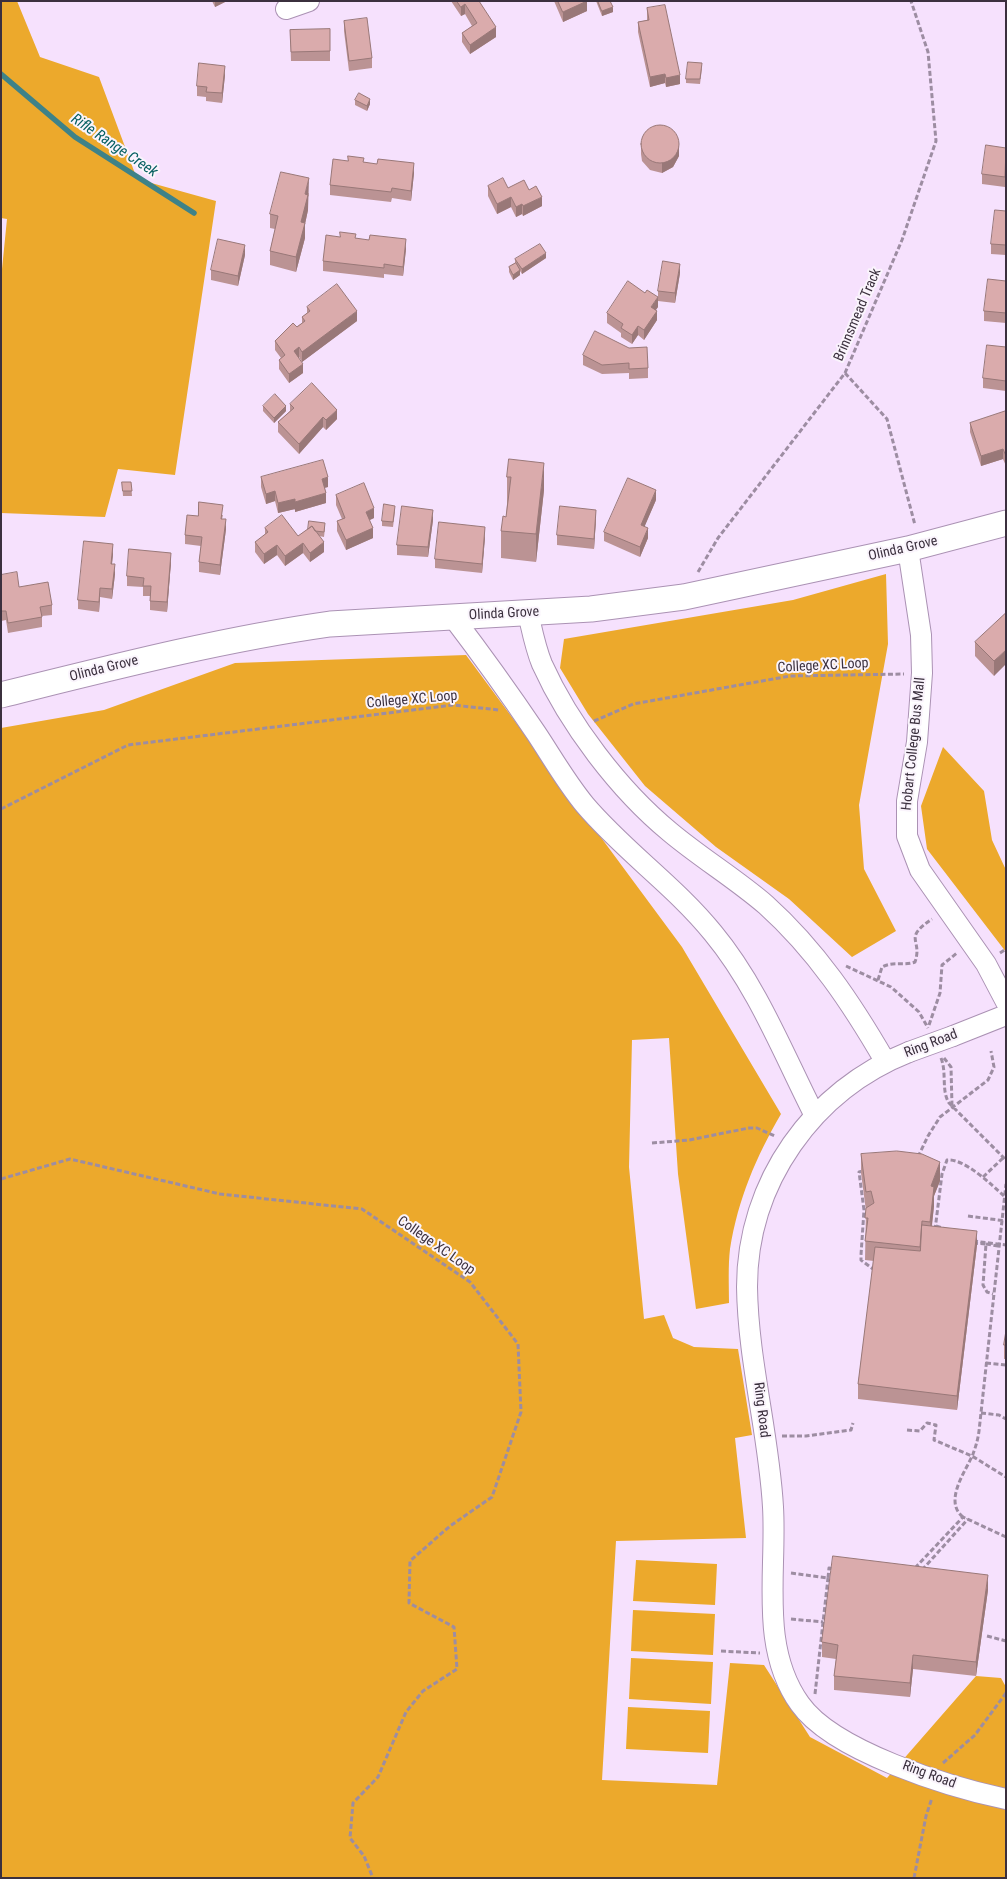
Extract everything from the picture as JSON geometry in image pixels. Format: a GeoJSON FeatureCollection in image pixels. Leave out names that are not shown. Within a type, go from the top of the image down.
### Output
{"type":"FeatureCollection","features":[{"type":"Feature","properties":{"kind":"main road","name":"Olinda Grove"},"geometry":{"type":"LineString","coordinates":[[1,694],[255,635],[330,624],[591,609],[684,596],[914,547],[1006,523]]}},
{"type":"Feature","properties":{"kind":"street"},"geometry":{"type":"LineString","coordinates":[[286,8],[309,1]]}},
{"type":"Feature","properties":{"kind":"street","name":"Hobart College Bus Mall"},"geometry":{"type":"LineString","coordinates":[[914,547],[922,673],[917,742],[907,801],[907,836],[920,870],[986,964],[1006,1002]]}},
{"type":"Feature","properties":{"kind":"street"},"geometry":{"type":"LineString","coordinates":[[528,613],[535,644],[558,696],[609,768],[644,809],[669,831],[765,905],[810,950],[831,976],[885,1061]]}},
{"type":"Feature","properties":{"kind":"street"},"geometry":{"type":"LineString","coordinates":[[452,616],[522,713],[562,776],[584,804],[603,826],[687,903],[733,958],[780,1042],[814,1114]]}},
{"type":"Feature","properties":{"kind":"street","name":"Ring Road"},"geometry":{"type":"LineString","coordinates":[[1006,1015],[885,1061],[837,1094],[814,1114],[791,1145],[780,1164],[764,1201],[752,1241],[747,1286],[750,1331],[773,1504],[773,1617],[778,1654],[786,1680],[799,1703],[815,1722],[836,1738],[860,1750],[940,1772],[1006,1799]]}},
{"type":"Feature","properties":{"kind":"path","name":"Brinnsmead Track"},"geometry":{"type":"LineString","coordinates":[[684,596],[718,538],[845,373],[902,240],[936,141],[928,52],[911,1]]}},
{"type":"Feature","properties":{"kind":"path"},"geometry":{"type":"LineString","coordinates":[[845,373],[887,419],[914,547]]}},
{"type":"Feature","properties":{"kind":"path","name":"College XC Loop"},"geometry":{"type":"LineString","coordinates":[[579,727],[633,704],[790,676],[922,673]]}},
{"type":"Feature","properties":{"kind":"path","name":"College XC Loop"},"geometry":{"type":"LineString","coordinates":[[1,809],[128,745],[453,705],[522,713]]}},
{"type":"Feature","properties":{"kind":"path"},"geometry":{"type":"LineString","coordinates":[[878,980],[882,967],[890,963],[908,964],[915,962],[917,956],[914,942],[916,932],[947,909]]}},
{"type":"Feature","properties":{"kind":"path"},"geometry":{"type":"LineString","coordinates":[[934,1010],[940,993],[942,965],[972,944]]}},
{"type":"Feature","properties":{"kind":"path"},"geometry":{"type":"LineString","coordinates":[[831,976],[847,965],[878,980],[903,996],[919,1012],[928,1028]]}},
{"type":"Feature","properties":{"kind":"path"},"geometry":{"type":"LineString","coordinates":[[916,1162],[940,1117],[988,1080],[994,1067],[991,1051]]}},
{"type":"Feature","properties":{"kind":"path"},"geometry":{"type":"LineString","coordinates":[[940,1056],[947,1060],[950,1067],[952,1107]]}},
{"type":"Feature","properties":{"kind":"path"},"geometry":{"type":"LineString","coordinates":[[943,1063],[945,1093],[952,1107],[1004,1159],[983,1177]]}},
{"type":"Feature","properties":{"kind":"path"},"geometry":{"type":"LineString","coordinates":[[652,1143],[689,1140],[749,1128],[768,1132],[791,1145]]}},
{"type":"Feature","properties":{"kind":"path","name":"College XC Loop"},"geometry":{"type":"LineString","coordinates":[[1,1179],[70,1159],[220,1194],[362,1209],[470,1282],[518,1344],[521,1412],[492,1498],[450,1526],[410,1561],[409,1603],[454,1627],[457,1669],[423,1691],[406,1712],[378,1777],[353,1803],[350,1838],[364,1856],[373,1878]]}},
{"type":"Feature","properties":{"kind":"path"},"geometry":{"type":"LineString","coordinates":[[935,1233],[945,1162],[952,1160],[983,1177],[1004,1196]]}},
{"type":"Feature","properties":{"kind":"path"},"geometry":{"type":"LineString","coordinates":[[868,1170],[859,1172],[864,1210],[861,1254],[862,1260],[872,1269]]}},
{"type":"Feature","properties":{"kind":"path"},"geometry":{"type":"LineString","coordinates":[[1006,1184],[977,1443],[955,1496],[956,1509],[963,1517],[1006,1537]]}},
{"type":"Feature","properties":{"kind":"path"},"geometry":{"type":"LineString","coordinates":[[932,1207],[930,1231],[946,1232],[946,1228],[936,1226]]}},
{"type":"Feature","properties":{"kind":"path"},"geometry":{"type":"LineString","coordinates":[[968,1216],[1006,1221]]}},
{"type":"Feature","properties":{"kind":"path"},"geometry":{"type":"LineString","coordinates":[[998,1246],[967,1242],[1006,1245]]}},
{"type":"Feature","properties":{"kind":"path"},"geometry":{"type":"LineString","coordinates":[[986,1244],[982,1285],[987,1292],[993,1294]]}},
{"type":"Feature","properties":{"kind":"path"},"geometry":{"type":"LineString","coordinates":[[986,1363],[1006,1365]]}},
{"type":"Feature","properties":{"kind":"path"},"geometry":{"type":"LineString","coordinates":[[981,1413],[999,1415],[1006,1419]]}},
{"type":"Feature","properties":{"kind":"path"},"geometry":{"type":"LineString","coordinates":[[764,1436],[806,1436],[851,1430],[853,1423]]}},
{"type":"Feature","properties":{"kind":"path"},"geometry":{"type":"LineString","coordinates":[[908,1430],[920,1431],[927,1423],[936,1424],[934,1440],[972,1456],[1006,1477]]}},
{"type":"Feature","properties":{"kind":"path"},"geometry":{"type":"LineString","coordinates":[[914,1570],[963,1517]]}},
{"type":"Feature","properties":{"kind":"path"},"geometry":{"type":"LineString","coordinates":[[915,1578],[968,1519]]}},
{"type":"Feature","properties":{"kind":"path"},"geometry":{"type":"LineString","coordinates":[[815,1696],[829,1568],[838,1569]]}},
{"type":"Feature","properties":{"kind":"path"},"geometry":{"type":"LineString","coordinates":[[773,1571],[828,1578]]}},
{"type":"Feature","properties":{"kind":"path"},"geometry":{"type":"LineString","coordinates":[[773,1617],[823,1622]]}},
{"type":"Feature","properties":{"kind":"path"},"geometry":{"type":"LineString","coordinates":[[987,1636],[1006,1641]]}},
{"type":"Feature","properties":{"kind":"path"},"geometry":{"type":"LineString","coordinates":[[721,1651],[778,1654]]}},
{"type":"Feature","properties":{"kind":"path"},"geometry":{"type":"LineString","coordinates":[[914,1878],[926,1816],[940,1772],[975,1736],[1006,1693]]}},
{"type":"Feature","properties":{"kind":"shaded area"},"geometry":{"type":"Polygon","coordinates":[[[1,1],[17,1],[40,57],[99,77],[137,179],[216,201],[175,475],[118,469],[105,517],[1,513],[1,279],[7,219],[1,218],[1,1]]]}},
{"type":"Feature","properties":{"kind":"shaded area"},"geometry":{"type":"Polygon","coordinates":[[[886,574],[888,644],[859,805],[864,869],[896,931],[852,957],[789,899],[716,847],[645,786],[588,714],[560,668],[564,639],[793,600],[886,574]]]}},
{"type":"Feature","properties":{"kind":"shaded area"},"geometry":{"type":"Polygon","coordinates":[[[466,655],[682,947],[781,1114],[749,1179],[733,1231],[730,1249],[729,1303],[696,1309],[678,1174],[669,1038],[632,1040],[629,1167],[644,1319],[664,1315],[673,1338],[694,1347],[738,1349],[752,1435],[735,1438],[746,1538],[616,1541],[602,1780],[717,1785],[730,1663],[764,1665],[810,1737],[887,1778],[976,1676],[1001,1678],[1006,1687],[1006,1878],[1,1878],[1,728],[104,710],[235,663],[466,655]]]}},
{"type":"Feature","properties":{"kind":"shaded area"},"geometry":{"type":"Polygon","coordinates":[[[943,747],[984,791],[992,840],[1006,870],[1006,952],[927,849],[921,806],[943,747]]]}},
{"type":"Feature","properties":{"kind":"shaded area"},"geometry":{"type":"Polygon","coordinates":[[[636,1560],[717,1564],[715,1605],[633,1601],[636,1560]]]}},
{"type":"Feature","properties":{"kind":"shaded area"},"geometry":{"type":"Polygon","coordinates":[[[633,1610],[715,1614],[713,1655],[631,1651],[633,1610]]]}},
{"type":"Feature","properties":{"kind":"shaded area"},"geometry":{"type":"Polygon","coordinates":[[[631,1658],[713,1662],[711,1704],[629,1699],[631,1658]]]}},
{"type":"Feature","properties":{"kind":"shaded area"},"geometry":{"type":"Polygon","coordinates":[[[628,1707],[710,1711],[708,1753],[626,1749],[628,1707]]]}},
{"type":"Feature","properties":{"kind":"building"},"geometry":{"type":"Polygon","coordinates":[[[457,1],[479,1],[496,27],[470,45],[462,33],[477,23],[465,4],[461,7],[457,1]]]}},
{"type":"Feature","properties":{"kind":"building"},"geometry":{"type":"Polygon","coordinates":[[[558,1],[587,1],[563,12],[558,1]]]}},
{"type":"Feature","properties":{"kind":"building"},"geometry":{"type":"Polygon","coordinates":[[[598,1],[610,1],[613,7],[602,11],[598,1]]]}},
{"type":"Feature","properties":{"kind":"building"},"geometry":{"type":"Polygon","coordinates":[[[665,5],[680,75],[666,78],[665,74],[650,77],[638,22],[649,20],[647,8],[665,5]]]}},
{"type":"Feature","properties":{"kind":"building"},"geometry":{"type":"Polygon","coordinates":[[[367,18],[372,58],[349,61],[344,21],[367,18]]]}},
{"type":"Feature","properties":{"kind":"building"},"geometry":{"type":"Polygon","coordinates":[[[330,29],[330,51],[291,52],[290,30],[330,29]]]}},
{"type":"Feature","properties":{"kind":"building"},"geometry":{"type":"Polygon","coordinates":[[[688,62],[702,63],[700,79],[686,79],[688,62]]]}},
{"type":"Feature","properties":{"kind":"building"},"geometry":{"type":"Polygon","coordinates":[[[199,63],[225,66],[222,93],[206,92],[207,87],[197,86],[199,63]]]}},
{"type":"Feature","properties":{"kind":"building"},"geometry":{"type":"Polygon","coordinates":[[[359,93],[370,99],[367,106],[355,100],[359,93]]]}},
{"type":"Feature","properties":{"kind":"building"},"geometry":{"type":"Polygon","coordinates":[[[660,125],[673,131],[679,144],[673,157],[660,163],[647,157],[641,144],[647,131],[660,125]]]}},
{"type":"Feature","properties":{"kind":"building"},"geometry":{"type":"Polygon","coordinates":[[[986,145],[1006,148],[1005,177],[982,174],[986,145]]]}},
{"type":"Feature","properties":{"kind":"building"},"geometry":{"type":"Polygon","coordinates":[[[348,156],[364,158],[363,162],[377,164],[378,159],[414,163],[411,191],[392,188],[391,192],[330,185],[333,159],[348,161],[348,156]]]}},
{"type":"Feature","properties":{"kind":"building"},"geometry":{"type":"Polygon","coordinates":[[[281,172],[309,178],[305,194],[308,195],[301,222],[305,223],[296,257],[270,251],[278,216],[270,214],[281,172]]]}},
{"type":"Feature","properties":{"kind":"building"},"geometry":{"type":"Polygon","coordinates":[[[503,178],[508,188],[524,180],[529,190],[536,186],[542,197],[523,206],[522,204],[516,207],[511,197],[497,204],[488,186],[503,178]]]}},
{"type":"Feature","properties":{"kind":"building"},"geometry":{"type":"Polygon","coordinates":[[[995,210],[1006,211],[1006,245],[991,244],[995,210]]]}},
{"type":"Feature","properties":{"kind":"building"},"geometry":{"type":"Polygon","coordinates":[[[340,232],[356,234],[355,238],[369,240],[370,235],[406,239],[403,267],[384,264],[384,268],[323,261],[326,235],[340,237],[340,232]]]}},
{"type":"Feature","properties":{"kind":"building"},"geometry":{"type":"Polygon","coordinates":[[[218,239],[245,245],[238,276],[211,270],[218,239]]]}},
{"type":"Feature","properties":{"kind":"building"},"geometry":{"type":"Polygon","coordinates":[[[540,244],[546,253],[522,269],[515,259],[540,244]]]}},
{"type":"Feature","properties":{"kind":"building"},"geometry":{"type":"Polygon","coordinates":[[[663,261],[680,264],[675,293],[658,291],[663,261]]]}},
{"type":"Feature","properties":{"kind":"building"},"geometry":{"type":"Polygon","coordinates":[[[516,263],[520,270],[513,275],[509,267],[516,263]]]}},
{"type":"Feature","properties":{"kind":"building"},"geometry":{"type":"Polygon","coordinates":[[[988,279],[1006,281],[1006,313],[984,311],[988,279]]]}},
{"type":"Feature","properties":{"kind":"building"},"geometry":{"type":"Polygon","coordinates":[[[628,281],[645,293],[647,290],[658,297],[651,307],[657,311],[644,330],[638,326],[632,335],[621,328],[623,324],[607,313],[628,281]]]}},
{"type":"Feature","properties":{"kind":"building"},"geometry":{"type":"Polygon","coordinates":[[[337,284],[357,311],[302,352],[299,347],[294,351],[303,364],[289,374],[279,360],[285,355],[275,341],[293,323],[297,327],[305,321],[302,317],[310,311],[307,307],[337,284]]]}},
{"type":"Feature","properties":{"kind":"building"},"geometry":{"type":"Polygon","coordinates":[[[595,331],[629,348],[647,347],[648,368],[629,369],[629,363],[602,365],[583,355],[595,331]]]}},
{"type":"Feature","properties":{"kind":"building"},"geometry":{"type":"Polygon","coordinates":[[[987,345],[1006,347],[1006,381],[983,378],[987,345]]]}},
{"type":"Feature","properties":{"kind":"building"},"geometry":{"type":"Polygon","coordinates":[[[312,383],[337,410],[326,420],[323,417],[299,444],[278,422],[294,408],[290,404],[312,383]]]}},
{"type":"Feature","properties":{"kind":"building"},"geometry":{"type":"Polygon","coordinates":[[[275,394],[286,406],[274,418],[263,406],[275,394]]]}},
{"type":"Feature","properties":{"kind":"building"},"geometry":{"type":"Polygon","coordinates":[[[1006,411],[1006,456],[1003,449],[981,456],[970,423],[1006,411]]]}},
{"type":"Feature","properties":{"kind":"building"},"geometry":{"type":"Polygon","coordinates":[[[509,459],[544,463],[536,534],[501,531],[503,516],[506,517],[511,477],[507,477],[509,459]]]}},
{"type":"Feature","properties":{"kind":"building"},"geometry":{"type":"Polygon","coordinates":[[[323,460],[328,477],[322,479],[326,493],[295,502],[295,499],[278,503],[275,491],[266,494],[261,477],[323,460]]]}},
{"type":"Feature","properties":{"kind":"building"},"geometry":{"type":"Polygon","coordinates":[[[628,478],[656,490],[641,525],[648,528],[640,547],[604,532],[628,478]]]}},
{"type":"Feature","properties":{"kind":"building"},"geometry":{"type":"Polygon","coordinates":[[[122,482],[131,482],[132,491],[123,491],[122,482]]]}},
{"type":"Feature","properties":{"kind":"building"},"geometry":{"type":"Polygon","coordinates":[[[364,483],[374,508],[366,512],[373,528],[346,540],[337,521],[345,518],[336,495],[364,483]]]}},
{"type":"Feature","properties":{"kind":"building"},"geometry":{"type":"Polygon","coordinates":[[[199,502],[223,505],[221,519],[226,519],[220,565],[199,562],[202,537],[185,535],[187,515],[198,516],[199,502]]]}},
{"type":"Feature","properties":{"kind":"building"},"geometry":{"type":"Polygon","coordinates":[[[384,504],[395,506],[393,522],[382,521],[384,504]]]}},
{"type":"Feature","properties":{"kind":"building"},"geometry":{"type":"Polygon","coordinates":[[[402,506],[433,510],[428,547],[397,545],[402,506]]]}},
{"type":"Feature","properties":{"kind":"building"},"geometry":{"type":"Polygon","coordinates":[[[560,506],[596,510],[594,539],[557,535],[560,506]]]}},
{"type":"Feature","properties":{"kind":"building"},"geometry":{"type":"Polygon","coordinates":[[[282,515],[298,536],[312,526],[324,542],[310,553],[303,543],[285,556],[277,545],[264,554],[255,542],[268,532],[265,528],[282,515]]]}},
{"type":"Feature","properties":{"kind":"building"},"geometry":{"type":"Polygon","coordinates":[[[309,521],[325,523],[324,532],[315,531],[312,526],[308,529],[309,521]]]}},
{"type":"Feature","properties":{"kind":"building"},"geometry":{"type":"Polygon","coordinates":[[[439,522],[485,527],[482,564],[435,559],[439,522]]]}},
{"type":"Feature","properties":{"kind":"building"},"geometry":{"type":"Polygon","coordinates":[[[84,541],[113,544],[111,564],[115,564],[112,589],[100,588],[99,602],[78,600],[84,541]]]}},
{"type":"Feature","properties":{"kind":"building"},"geometry":{"type":"Polygon","coordinates":[[[129,549],[171,553],[167,602],[150,601],[151,586],[143,586],[144,578],[127,576],[129,549]]]}},
{"type":"Feature","properties":{"kind":"building"},"geometry":{"type":"Polygon","coordinates":[[[17,572],[19,587],[48,582],[52,605],[40,607],[42,617],[8,623],[6,611],[1,611],[1,575],[17,572]]]}},
{"type":"Feature","properties":{"kind":"building"},"geometry":{"type":"Polygon","coordinates":[[[1006,613],[1006,650],[994,661],[975,642],[1006,613]]]}},
{"type":"Feature","properties":{"kind":"building"},"geometry":{"type":"Polygon","coordinates":[[[897,1151],[922,1154],[940,1162],[931,1186],[934,1187],[930,1222],[922,1221],[920,1247],[865,1241],[868,1218],[865,1218],[866,1208],[874,1203],[871,1191],[866,1192],[861,1154],[897,1151]]]}},
{"type":"Feature","properties":{"kind":"building"},"geometry":{"type":"Polygon","coordinates":[[[922,1225],[977,1231],[957,1396],[858,1384],[875,1247],[920,1251],[922,1225]]]}},
{"type":"Feature","properties":{"kind":"building"},"geometry":{"type":"Polygon","coordinates":[[[833,1556],[988,1575],[976,1662],[913,1655],[910,1683],[834,1676],[838,1645],[822,1642],[833,1556]]]}},
{"type":"Feature","properties":{"kind":"waterway","name":"Rifle Range Creek"},"geometry":{"type":"LineString","coordinates":[[1,74],[75,137],[194,213]]}}]}
